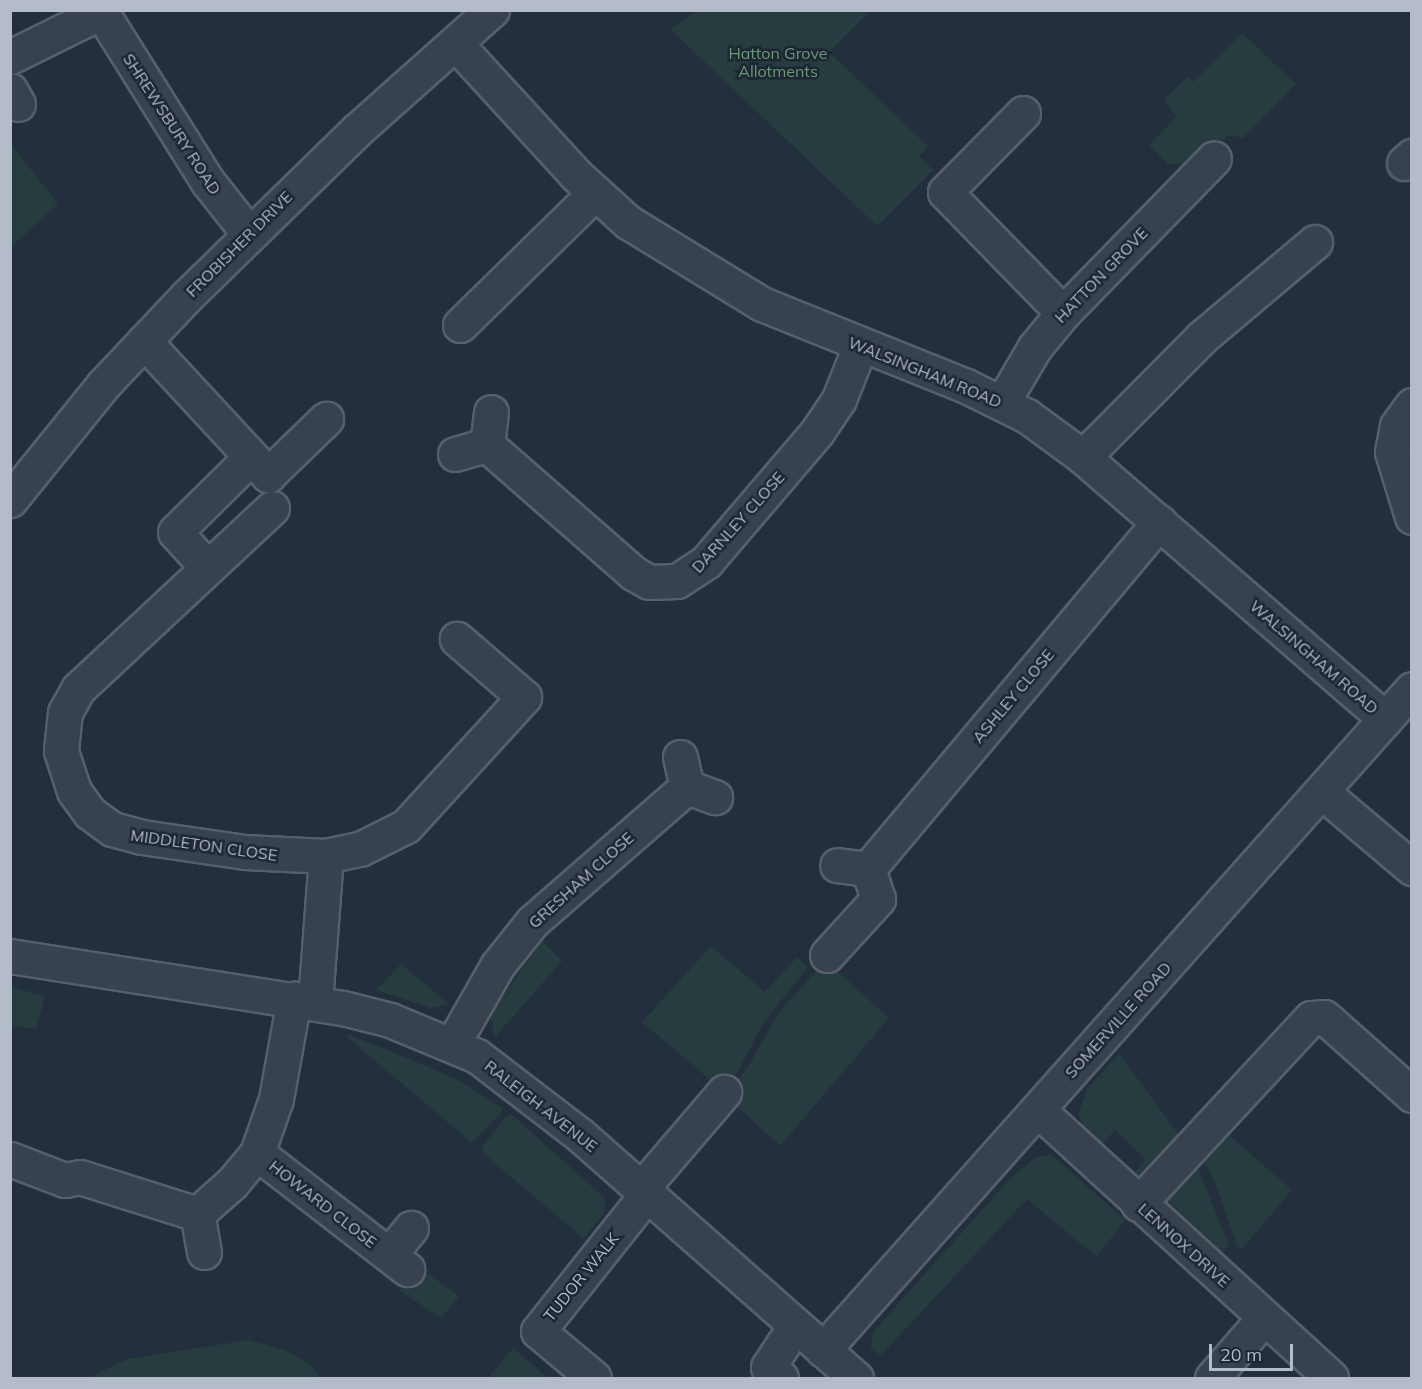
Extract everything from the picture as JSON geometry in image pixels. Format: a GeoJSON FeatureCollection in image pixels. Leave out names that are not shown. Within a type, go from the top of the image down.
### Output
{"type":"FeatureCollection","features":[{"type":"Feature","properties":{"kind":"street","name":"FROBISHER DRIVE"},"geometry":{"type":"LineString","coordinates":[[10,500],[96,393],[249,234],[433,60],[457,45],[492,10]]}},
{"type":"Feature","properties":{"kind":"street"},"geometry":{"type":"LineString","coordinates":[[10,57],[100,11]]}},
{"type":"Feature","properties":{"kind":"street","name":"SHREWSBURY ROAD"},"geometry":{"type":"LineString","coordinates":[[100,11],[208,182],[249,234]]}},
{"type":"Feature","properties":{"kind":"street","name":"WALSINGHAM ROAD"},"geometry":{"type":"LineString","coordinates":[[457,45],[595,193],[663,246],[734,290],[1002,403],[1083,457],[1385,719]]}},
{"type":"Feature","properties":{"kind":"street"},"geometry":{"type":"LineString","coordinates":[[1023,113],[936,184],[1063,312]]}},
{"type":"Feature","properties":{"kind":"street","name":"HATTON GROVE"},"geometry":{"type":"LineString","coordinates":[[1002,403],[1035,347],[1063,312],[1214,158]]}},
{"type":"Feature","properties":{"kind":"street"},"geometry":{"type":"LineString","coordinates":[[460,325],[595,193]]}},
{"type":"Feature","properties":{"kind":"street"},"geometry":{"type":"LineString","coordinates":[[1083,457],[1201,338],[1315,242]]}},
{"type":"Feature","properties":{"kind":"street"},"geometry":{"type":"LineString","coordinates":[[144,341],[268,475],[326,419]]}},
{"type":"Feature","properties":{"kind":"street","name":"DARNLEY CLOSE"},"geometry":{"type":"LineString","coordinates":[[487,445],[633,573],[649,582],[677,581],[706,562],[817,432],[839,399],[861,344]]}},
{"type":"Feature","properties":{"kind":"street"},"geometry":{"type":"LineString","coordinates":[[1412,405],[1397,426],[1392,452],[1412,516]]}},
{"type":"Feature","properties":{"kind":"street"},"geometry":{"type":"LineString","coordinates":[[455,454],[487,445],[491,412]]}},
{"type":"Feature","properties":{"kind":"street"},"geometry":{"type":"LineString","coordinates":[[207,567],[175,531],[251,458]]}},
{"type":"Feature","properties":{"kind":"street","name":"MIDDLETON CLOSE"},"geometry":{"type":"LineString","coordinates":[[272,508],[78,689],[62,724],[61,751],[68,779],[90,813],[126,834],[288,857],[326,856],[360,849],[406,826],[524,697],[457,639]]}},
{"type":"Feature","properties":{"kind":"street","name":"ASHLEY CLOSE"},"geometry":{"type":"LineString","coordinates":[[827,955],[873,884],[1159,522]]}},
{"type":"Feature","properties":{"kind":"street","name":"SOMERVILLE ROAD"},"geometry":{"type":"LineString","coordinates":[[823,1350],[1412,689]]}},
{"type":"Feature","properties":{"kind":"street","name":"GRESHAM CLOSE"},"geometry":{"type":"LineString","coordinates":[[452,1045],[497,966],[532,922],[694,780]]}},
{"type":"Feature","properties":{"kind":"street"},"geometry":{"type":"LineString","coordinates":[[1322,792],[1412,868]]}},
{"type":"Feature","properties":{"kind":"street"},"geometry":{"type":"LineString","coordinates":[[305,1001],[326,856]]}},
{"type":"Feature","properties":{"kind":"street"},"geometry":{"type":"LineString","coordinates":[[837,865],[873,884]]}},
{"type":"Feature","properties":{"kind":"street","name":"RALEIGH AVENUE"},"geometry":{"type":"LineString","coordinates":[[10,956],[305,1001],[390,1020],[452,1045],[512,1079],[644,1191],[853,1378]]}},
{"type":"Feature","properties":{"kind":"street","name":"HOWARD CLOSE"},"geometry":{"type":"LineString","coordinates":[[185,1211],[257,1153],[276,1099],[305,1001]]}},
{"type":"Feature","properties":{"kind":"street"},"geometry":{"type":"LineString","coordinates":[[1138,1204],[1311,1018],[1324,1017],[1412,1095]]}},
{"type":"Feature","properties":{"kind":"street"},"geometry":{"type":"LineString","coordinates":[[644,1191],[724,1092]]}},
{"type":"Feature","properties":{"kind":"street","name":"LENNOX DRIVE"},"geometry":{"type":"LineString","coordinates":[[1038,1110],[1138,1204],[1331,1378]]}},
{"type":"Feature","properties":{"kind":"street","name":"HOWARD CLOSE"},"geometry":{"type":"LineString","coordinates":[[257,1153],[398,1262],[411,1228]]}},
{"type":"Feature","properties":{"kind":"street"},"geometry":{"type":"LineString","coordinates":[[10,1159],[66,1180],[80,1177],[185,1211],[204,1252]]}},
{"type":"Feature","properties":{"kind":"street","name":"TUDOR WALK"},"geometry":{"type":"LineString","coordinates":[[594,1378],[538,1331],[644,1191]]}},
{"type":"Feature","properties":{"kind":"street"},"geometry":{"type":"LineString","coordinates":[[1212,1378],[1264,1318]]}},
{"type":"Feature","properties":{"kind":"street"},"geometry":{"type":"LineString","coordinates":[[781,1378],[768,1366],[795,1326]]}},
{"type":"Feature","properties":{"kind":"green space","name":"Hatton Grove Allotments"},"geometry":{"type":"Polygon","coordinates":[[[696,11],[870,11],[829,52],[928,146],[919,156],[933,170],[877,226],[670,29],[696,11]]]}},
{"type":"Feature","properties":{"kind":"green space"},"geometry":{"type":"Polygon","coordinates":[[[1242,33],[1296,84],[1243,138],[1229,135],[1197,161],[1169,165],[1149,145],[1176,117],[1164,99],[1187,77],[1193,82],[1242,33]]]}},
{"type":"Feature","properties":{"kind":"green space"},"geometry":{"type":"Polygon","coordinates":[[[11,144],[58,204],[10,247],[11,144]]]}},
{"type":"Feature","properties":{"kind":"green space"},"geometry":{"type":"Polygon","coordinates":[[[542,941],[562,961],[495,1037],[490,1015],[542,941]]]}},
{"type":"Feature","properties":{"kind":"green space"},"geometry":{"type":"Polygon","coordinates":[[[711,946],[765,992],[797,957],[808,967],[764,1022],[737,1073],[721,1089],[642,1022],[711,946]]]}},
{"type":"Feature","properties":{"kind":"green space"},"geometry":{"type":"Polygon","coordinates":[[[826,961],[889,1018],[780,1146],[726,1096],[749,1065],[780,1011],[826,961]]]}},
{"type":"Feature","properties":{"kind":"green space"},"geometry":{"type":"Polygon","coordinates":[[[401,964],[449,1004],[431,1008],[376,990],[401,964]]]}},
{"type":"Feature","properties":{"kind":"green space"},"geometry":{"type":"Polygon","coordinates":[[[11,987],[45,996],[36,1029],[11,1025],[11,987]]]}},
{"type":"Feature","properties":{"kind":"green space"},"geometry":{"type":"Polygon","coordinates":[[[348,1034],[457,1079],[502,1108],[502,1112],[472,1143],[347,1037],[348,1034]]]}},
{"type":"Feature","properties":{"kind":"green space"},"geometry":{"type":"Polygon","coordinates":[[[1119,1054],[1185,1143],[1143,1182],[1134,1174],[1145,1159],[1115,1130],[1101,1146],[1086,1132],[1078,1114],[1088,1088],[1119,1054]]]}},
{"type":"Feature","properties":{"kind":"green space"},"geometry":{"type":"Polygon","coordinates":[[[512,1115],[605,1198],[604,1213],[584,1239],[483,1153],[482,1147],[506,1116],[512,1115]]]}},
{"type":"Feature","properties":{"kind":"green space"},"geometry":{"type":"Polygon","coordinates":[[[1220,1127],[1292,1190],[1242,1249],[1237,1246],[1217,1188],[1199,1150],[1220,1127]]]}},
{"type":"Feature","properties":{"kind":"green space"},"geometry":{"type":"Polygon","coordinates":[[[1052,1155],[1125,1220],[1097,1257],[1027,1199],[881,1355],[871,1349],[873,1332],[1007,1182],[1035,1157],[1052,1155]]]}},
{"type":"Feature","properties":{"kind":"green space"},"geometry":{"type":"Polygon","coordinates":[[[1196,1163],[1229,1245],[1222,1253],[1159,1193],[1196,1163]]]}},
{"type":"Feature","properties":{"kind":"green space"},"geometry":{"type":"Polygon","coordinates":[[[423,1270],[459,1296],[441,1318],[400,1291],[404,1282],[414,1286],[423,1270]]]}},
{"type":"Feature","properties":{"kind":"green space"},"geometry":{"type":"Polygon","coordinates":[[[249,1340],[284,1350],[313,1366],[320,1378],[88,1378],[128,1359],[249,1340]]]}},
{"type":"Feature","properties":{"kind":"green space"},"geometry":{"type":"Polygon","coordinates":[[[513,1348],[548,1378],[488,1378],[513,1348]]]}}]}
